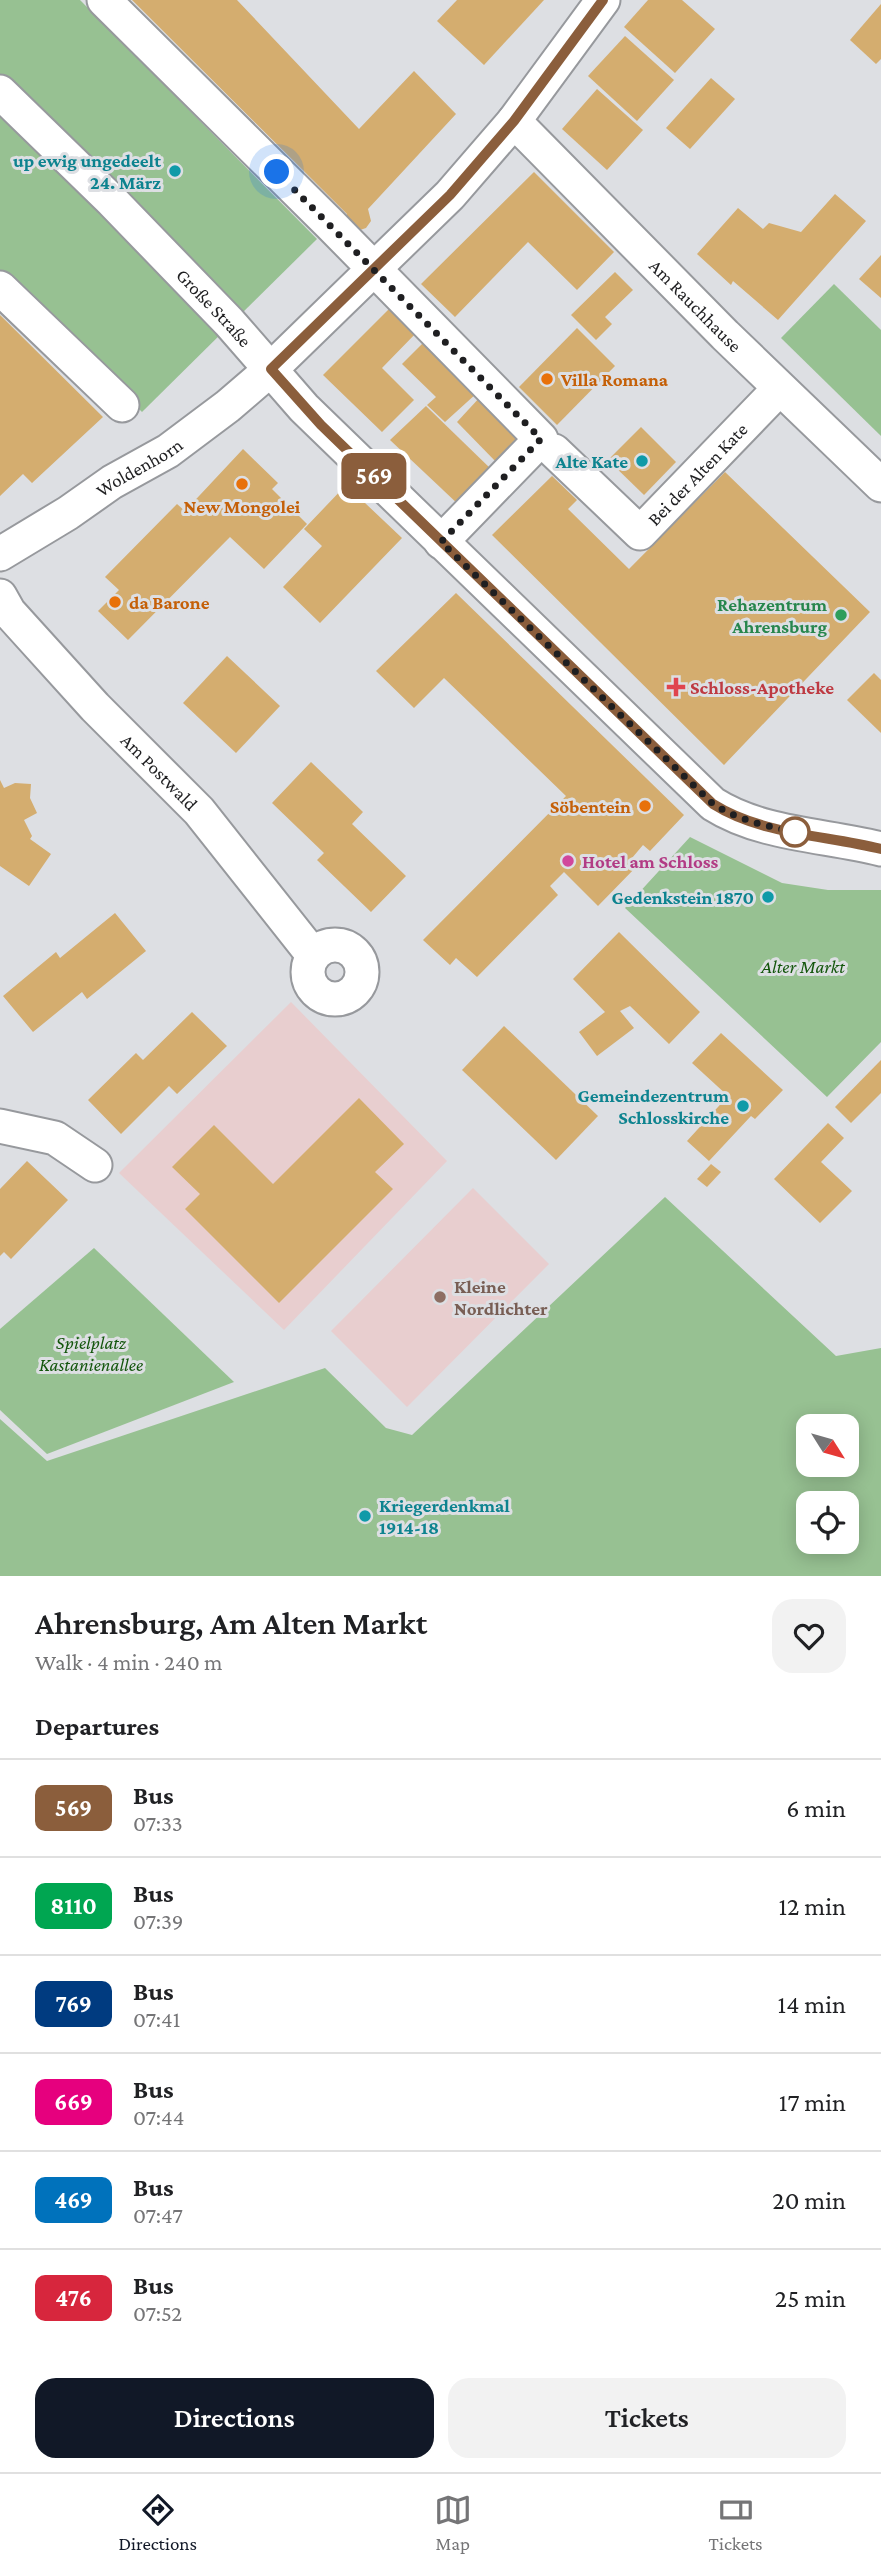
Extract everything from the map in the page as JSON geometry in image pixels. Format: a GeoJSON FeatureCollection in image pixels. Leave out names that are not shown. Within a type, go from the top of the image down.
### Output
{"type":"FeatureCollection","features":[{"type":"Feature","properties":{"kind":"street"},"geometry":{"type":"LineString","coordinates":[[104,0],[541,439],[441,542]]}},
{"type":"Feature","properties":{"kind":"street","name":"Woldenhorn"},"geometry":{"type":"LineString","coordinates":[[0,554],[68,513],[112,482],[168,451],[228,406],[271,369],[450,195],[514,121],[603,0]]}},
{"type":"Feature","properties":{"kind":"street","name":"Große Straße"},"geometry":{"type":"LineString","coordinates":[[0,92],[122,211],[229,321],[304,408],[713,804],[730,814],[759,824],[881,849]]}},
{"type":"Feature","properties":{"kind":"street","name":"Am Rauchhause"},"geometry":{"type":"LineString","coordinates":[[514,121],[779,388],[881,485]]}},
{"type":"Feature","properties":{"kind":"street"},"geometry":{"type":"LineString","coordinates":[[0,288],[122,405]]}},
{"type":"Feature","properties":{"kind":"street","name":"Bei der Alten Kate"},"geometry":{"type":"LineString","coordinates":[[554,451],[640,533],[779,388]]}},
{"type":"Feature","properties":{"kind":"street","name":"Am Postwald"},"geometry":{"type":"LineString","coordinates":[[0,596],[9,612],[95,707],[199,811],[313,955]]}},
{"type":"Feature","properties":{"kind":"street"},"geometry":{"type":"LineString","coordinates":[[0,1126],[55,1138],[95,1165]]}},
{"type":"Feature","properties":{"kind":"shaded area"},"geometry":{"type":"Polygon","coordinates":[[[291,1002],[447,1161],[284,1330],[119,1173],[291,1002]]]}},
{"type":"Feature","properties":{"kind":"shaded area","name":"Kleine Nordlichter"},"geometry":{"type":"Polygon","coordinates":[[[473,1188],[549,1264],[407,1407],[331,1331],[473,1188]]]}},
{"type":"Feature","properties":{"kind":"green space"},"geometry":{"type":"Polygon","coordinates":[[[0,0],[80,0],[317,239],[142,412],[0,273],[0,0]]]}},
{"type":"Feature","properties":{"kind":"green space"},"geometry":{"type":"Polygon","coordinates":[[[834,284],[881,330],[881,436],[781,338],[834,284]]]}},
{"type":"Feature","properties":{"kind":"green space","name":"Alter Markt"},"geometry":{"type":"Polygon","coordinates":[[[690,837],[782,883],[828,890],[881,890],[881,1042],[827,1097],[625,908],[690,837]]]}},
{"type":"Feature","properties":{"kind":"green space"},"geometry":{"type":"Polygon","coordinates":[[[665,1197],[836,1356],[881,1348],[881,1576],[0,1576],[0,1419],[47,1461],[325,1368],[386,1428],[412,1435],[665,1197]]]}},
{"type":"Feature","properties":{"kind":"green space","name":"Spielplatz Kastanienallee"},"geometry":{"type":"Polygon","coordinates":[[[94,1248],[234,1382],[47,1454],[0,1410],[0,1329],[94,1248]]]}},
{"type":"Feature","properties":{"kind":"building"},"geometry":{"type":"Polygon","coordinates":[[[132,0],[237,0],[359,129],[414,71],[456,114],[368,209],[371,221],[366,228],[357,231],[345,221],[347,214],[132,0]]]}},
{"type":"Feature","properties":{"kind":"building"},"geometry":{"type":"Polygon","coordinates":[[[457,0],[544,0],[484,65],[437,21],[457,0]]]}},
{"type":"Feature","properties":{"kind":"building"},"geometry":{"type":"Polygon","coordinates":[[[648,0],[682,0],[715,29],[675,73],[624,27],[648,0]]]}},
{"type":"Feature","properties":{"kind":"building"},"geometry":{"type":"Polygon","coordinates":[[[881,4],[881,59],[876,64],[850,40],[881,4]]]}},
{"type":"Feature","properties":{"kind":"building"},"geometry":{"type":"Polygon","coordinates":[[[625,36],[674,80],[637,121],[588,76],[625,36]]]}},
{"type":"Feature","properties":{"kind":"building"},"geometry":{"type":"Polygon","coordinates":[[[711,78],[735,99],[690,149],[666,128],[711,78]]]}},
{"type":"Feature","properties":{"kind":"building"},"geometry":{"type":"Polygon","coordinates":[[[597,89],[643,130],[607,170],[562,129],[597,89]]]}},
{"type":"Feature","properties":{"kind":"building"},"geometry":{"type":"Polygon","coordinates":[[[534,172],[614,252],[577,290],[528,242],[455,317],[421,284],[534,172]]]}},
{"type":"Feature","properties":{"kind":"building"},"geometry":{"type":"Polygon","coordinates":[[[835,194],[866,221],[778,320],[733,281],[731,285],[697,254],[738,208],[763,229],[769,223],[801,232],[835,194]]]}},
{"type":"Feature","properties":{"kind":"building"},"geometry":{"type":"Polygon","coordinates":[[[881,255],[881,298],[859,279],[881,255]]]}},
{"type":"Feature","properties":{"kind":"building"},"geometry":{"type":"Polygon","coordinates":[[[615,272],[633,290],[605,317],[612,324],[596,340],[571,315],[615,272]]]}},
{"type":"Feature","properties":{"kind":"building"},"geometry":{"type":"Polygon","coordinates":[[[393,305],[418,331],[382,368],[414,400],[382,432],[323,375],[393,305]]]}},
{"type":"Feature","properties":{"kind":"building"},"geometry":{"type":"Polygon","coordinates":[[[0,315],[103,417],[32,483],[23,474],[0,496],[0,315]]]}},
{"type":"Feature","properties":{"kind":"building"},"geometry":{"type":"Polygon","coordinates":[[[577,328],[615,366],[557,425],[519,387],[577,328]]]}},
{"type":"Feature","properties":{"kind":"building"},"geometry":{"type":"Polygon","coordinates":[[[426,340],[477,393],[445,422],[427,405],[436,397],[402,364],[426,340]]]}},
{"type":"Feature","properties":{"kind":"building"},"geometry":{"type":"Polygon","coordinates":[[[481,396],[513,428],[517,446],[499,465],[457,422],[481,396]]]}},
{"type":"Feature","properties":{"kind":"building"},"geometry":{"type":"Polygon","coordinates":[[[426,406],[493,471],[460,506],[390,440],[426,406]]]}},
{"type":"Feature","properties":{"kind":"building","name":"Alte Kate"},"geometry":{"type":"Polygon","coordinates":[[[641,427],[676,462],[644,495],[608,460],[641,427]]]}},
{"type":"Feature","properties":{"kind":"building"},"geometry":{"type":"Polygon","coordinates":[[[243,449],[278,483],[272,489],[307,524],[264,569],[230,537],[128,640],[98,611],[119,590],[105,577],[177,504],[185,511],[243,449]]]}},
{"type":"Feature","properties":{"kind":"building"},"geometry":{"type":"Polygon","coordinates":[[[725,472],[870,612],[724,765],[492,535],[552,476],[577,500],[568,509],[629,569],[725,472]]]}},
{"type":"Feature","properties":{"kind":"building"},"geometry":{"type":"Polygon","coordinates":[[[346,485],[402,538],[320,623],[283,587],[322,546],[304,529],[346,485]]]}},
{"type":"Feature","properties":{"kind":"building"},"geometry":{"type":"Polygon","coordinates":[[[456,593],[684,815],[650,851],[643,845],[632,858],[639,864],[598,906],[564,872],[550,886],[558,895],[477,977],[456,958],[450,965],[423,940],[566,796],[444,678],[414,708],[376,671],[456,593]]]}},
{"type":"Feature","properties":{"kind":"building"},"geometry":{"type":"Polygon","coordinates":[[[227,656],[280,706],[236,753],[183,703],[227,656]]]}},
{"type":"Feature","properties":{"kind":"building"},"geometry":{"type":"Polygon","coordinates":[[[874,673],[881,680],[881,733],[847,700],[874,673]]]}},
{"type":"Feature","properties":{"kind":"building"},"geometry":{"type":"Polygon","coordinates":[[[311,762],[363,812],[352,824],[406,876],[371,912],[317,860],[324,853],[272,803],[311,762]]]}},
{"type":"Feature","properties":{"kind":"building"},"geometry":{"type":"Polygon","coordinates":[[[0,780],[4,788],[15,783],[31,784],[30,798],[37,813],[24,820],[32,836],[30,839],[51,854],[29,886],[0,866],[0,780]]]}},
{"type":"Feature","properties":{"kind":"building"},"geometry":{"type":"Polygon","coordinates":[[[115,913],[146,951],[87,999],[82,992],[33,1032],[3,996],[56,952],[60,958],[115,913]]]}},
{"type":"Feature","properties":{"kind":"building"},"geometry":{"type":"Polygon","coordinates":[[[619,932],[700,1012],[669,1044],[630,1006],[620,1011],[634,1028],[597,1056],[579,1032],[605,1012],[573,979],[619,932]]]}},
{"type":"Feature","properties":{"kind":"building"},"geometry":{"type":"Polygon","coordinates":[[[192,1012],[227,1046],[177,1094],[169,1086],[121,1134],[88,1100],[136,1053],[143,1060],[192,1012]]]}},
{"type":"Feature","properties":{"kind":"building"},"geometry":{"type":"Polygon","coordinates":[[[504,1026],[598,1116],[556,1160],[462,1070],[504,1026]]]}},
{"type":"Feature","properties":{"kind":"building","name":"Gemeindezentrum Schlosskirche"},"geometry":{"type":"Polygon","coordinates":[[[721,1033],[783,1090],[755,1119],[751,1116],[709,1161],[687,1141],[728,1096],[692,1063],[721,1033]]]}},
{"type":"Feature","properties":{"kind":"building"},"geometry":{"type":"Polygon","coordinates":[[[881,1060],[881,1093],[851,1123],[835,1107],[881,1060]]]}},
{"type":"Feature","properties":{"kind":"building"},"geometry":{"type":"Polygon","coordinates":[[[359,1098],[404,1144],[375,1172],[393,1189],[279,1303],[185,1209],[200,1194],[172,1167],[214,1125],[273,1184],[359,1098]]]}},
{"type":"Feature","properties":{"kind":"building"},"geometry":{"type":"Polygon","coordinates":[[[828,1123],[844,1138],[821,1162],[852,1191],[820,1223],[774,1179],[828,1123]]]}},
{"type":"Feature","properties":{"kind":"building"},"geometry":{"type":"Polygon","coordinates":[[[27,1161],[68,1200],[11,1259],[4,1252],[0,1256],[0,1189],[27,1161]]]}},
{"type":"Feature","properties":{"kind":"building"},"geometry":{"type":"Polygon","coordinates":[[[711,1164],[721,1172],[707,1187],[697,1179],[711,1164]]]}},
{"type":"Feature","properties":{"kind":"bus line","name":"569"},"geometry":{"type":"LineString","coordinates":[[603,0],[514,121],[450,195],[271,369],[321,425],[713,804],[730,814],[759,824],[881,849]]}},
{"type":"Feature","properties":{"kind":"place","name":"up ewig ungedeelt 24. März"},"geometry":{"type":"Point","coordinates":[175,171]}},
{"type":"Feature","properties":{"kind":"place","name":"Villa Romana"},"geometry":{"type":"Point","coordinates":[547,379]}},
{"type":"Feature","properties":{"kind":"place","name":"Alte Kate"},"geometry":{"type":"Point","coordinates":[642,461]}},
{"type":"Feature","properties":{"kind":"place","name":"New Mongolei"},"geometry":{"type":"Point","coordinates":[242,484]}},
{"type":"Feature","properties":{"kind":"place","name":"da Barone"},"geometry":{"type":"Point","coordinates":[115,602]}},
{"type":"Feature","properties":{"kind":"place","name":"Rehazentrum Ahrensburg"},"geometry":{"type":"Point","coordinates":[841,615]}},
{"type":"Feature","properties":{"kind":"place","name":"Schloss-Apotheke"},"geometry":{"type":"Point","coordinates":[676,687]}},
{"type":"Feature","properties":{"kind":"place","name":"Söbentein"},"geometry":{"type":"Point","coordinates":[645,806]}},
{"type":"Feature","properties":{"kind":"place","name":"Hotel am Schloss"},"geometry":{"type":"Point","coordinates":[568,861]}},
{"type":"Feature","properties":{"kind":"place","name":"Gedenkstein 1870"},"geometry":{"type":"Point","coordinates":[768,897]}},
{"type":"Feature","properties":{"kind":"place","name":"Gemeindezentrum Schlosskirche"},"geometry":{"type":"Point","coordinates":[743,1106]}},
{"type":"Feature","properties":{"kind":"place","name":"Kleine Nordlichter"},"geometry":{"type":"Point","coordinates":[440,1297]}},
{"type":"Feature","properties":{"kind":"place","name":"Kriegerdenkmal 1914-18"},"geometry":{"type":"Point","coordinates":[365,1516]}},
{"type":"Feature","properties":{"kind":"route"},"geometry":{"type":"LineString","coordinates":[[277,172],[541,439],[441,542],[713,804],[730,814],[759,824],[795,832]]}}]}
